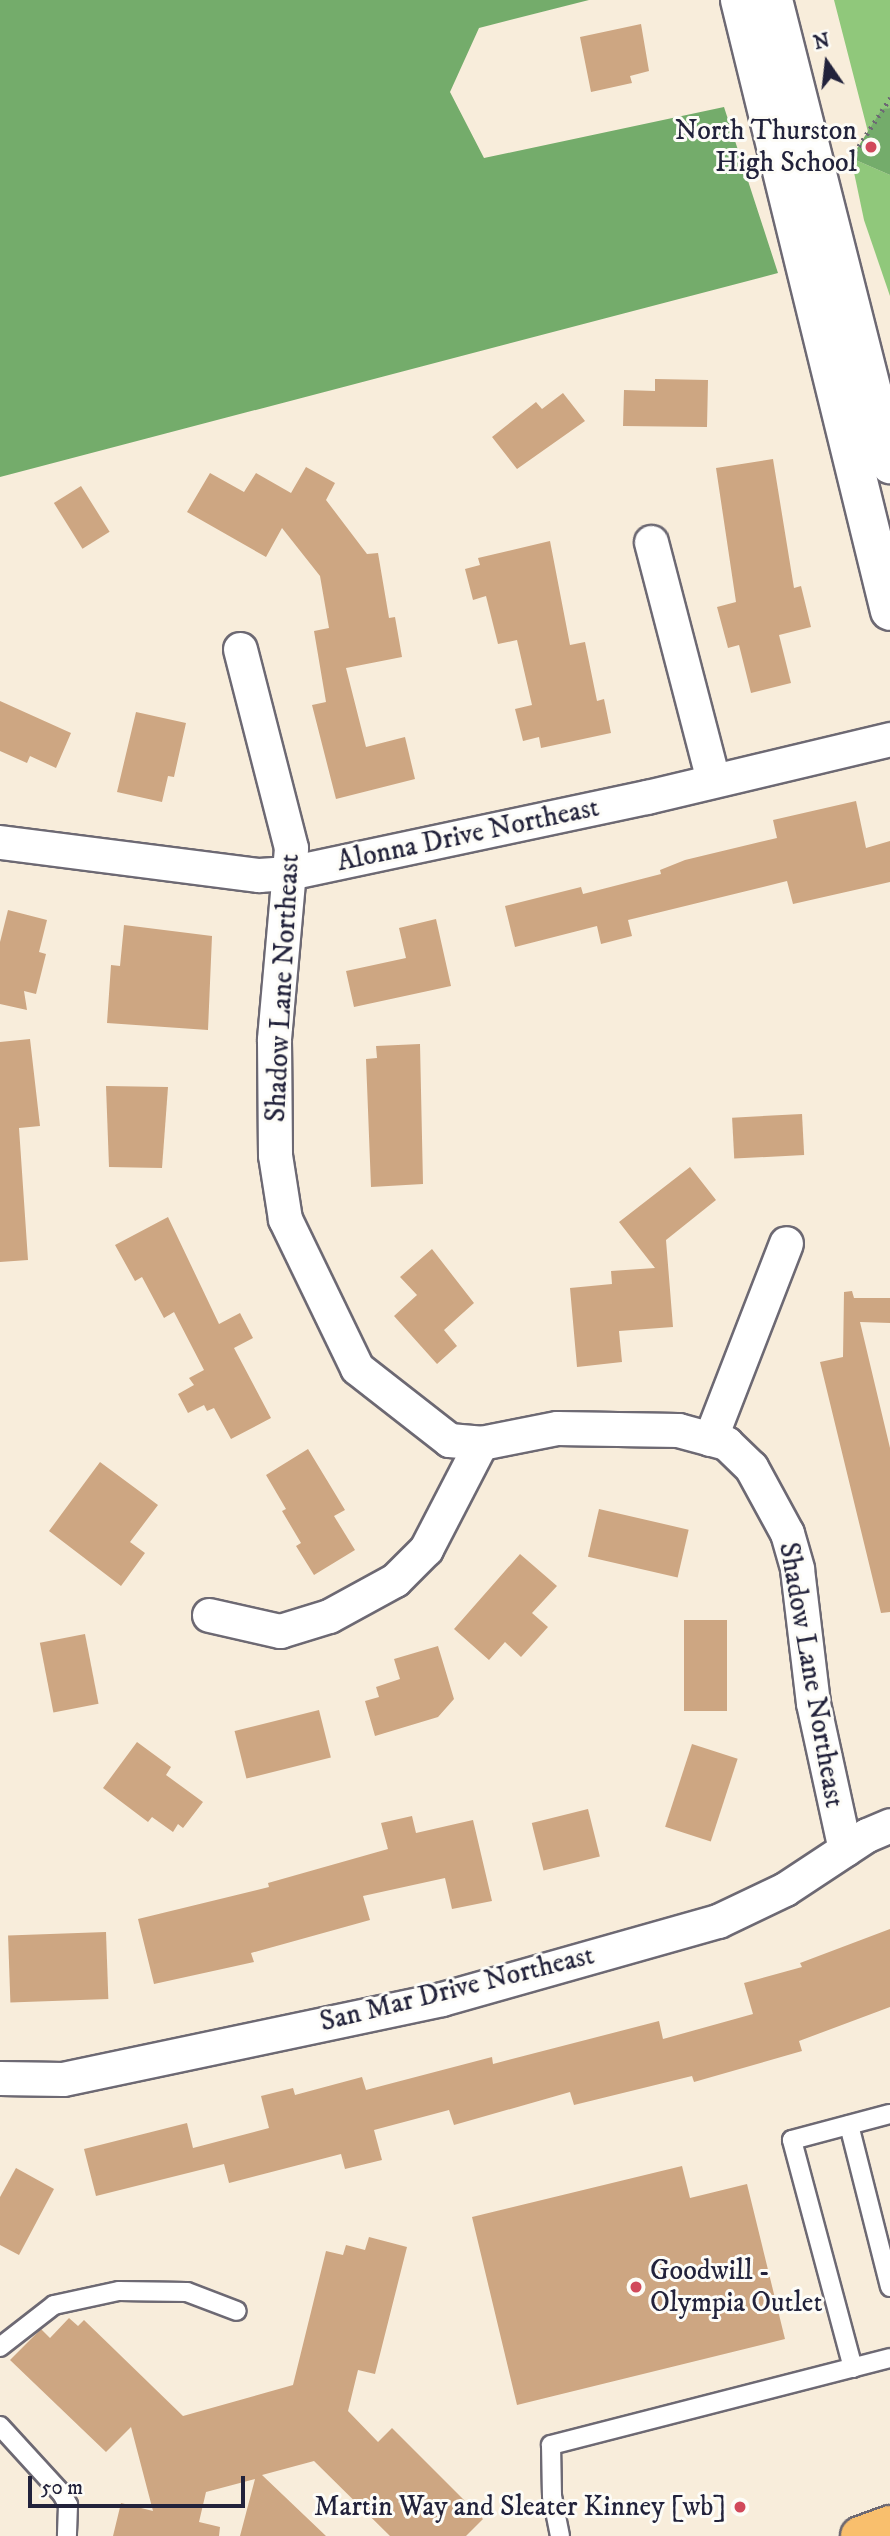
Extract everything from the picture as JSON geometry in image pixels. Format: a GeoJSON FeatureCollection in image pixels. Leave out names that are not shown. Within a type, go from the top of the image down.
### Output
{"type":"FeatureCollection","features":[{"type":"Feature","properties":{"kind":"main road"},"geometry":{"type":"LineString","coordinates":[[861,2536],[890,2525]]}},
{"type":"Feature","properties":{"kind":"street"},"geometry":{"type":"LineString","coordinates":[[740,0],[828,376],[890,611]]}},
{"type":"Feature","properties":{"kind":"street"},"geometry":{"type":"LineString","coordinates":[[773,0],[890,464]]}},
{"type":"Feature","properties":{"kind":"street"},"geometry":{"type":"LineString","coordinates":[[651,542],[713,780]]}},
{"type":"Feature","properties":{"kind":"street","name":"Shadow Lane Northeast"},"geometry":{"type":"LineString","coordinates":[[240,649],[283,801],[291,848],[274,1040],[275,1155],[285,1219],[357,1368],[449,1440],[481,1443],[557,1428],[678,1430],[726,1443],[751,1467],[787,1533],[806,1616],[813,1703],[845,1850]]}},
{"type":"Feature","properties":{"kind":"street","name":"Alonna Drive Northeast"},"geometry":{"type":"LineString","coordinates":[[0,842],[259,875],[289,873],[713,780],[890,738]]}},
{"type":"Feature","properties":{"kind":"street"},"geometry":{"type":"LineString","coordinates":[[710,1438],[786,1243]]}},
{"type":"Feature","properties":{"kind":"street"},"geometry":{"type":"LineString","coordinates":[[209,1615],[280,1630],[329,1616],[395,1580],[426,1549],[481,1443]]}},
{"type":"Feature","properties":{"kind":"street","name":"San Mar Drive Northeast"},"geometry":{"type":"LineString","coordinates":[[0,2078],[63,2079],[442,1999],[718,1921],[785,1889],[890,1825]]}},
{"type":"Feature","properties":{"kind":"lane"},"geometry":{"type":"LineString","coordinates":[[853,2368],[792,2140],[890,2114]]}},
{"type":"Feature","properties":{"kind":"lane"},"geometry":{"type":"LineString","coordinates":[[849,2125],[890,2287]]}},
{"type":"Feature","properties":{"kind":"lane"},"geometry":{"type":"LineString","coordinates":[[0,2347],[54,2305],[119,2291],[187,2292],[237,2311]]}},
{"type":"Feature","properties":{"kind":"lane"},"geometry":{"type":"LineString","coordinates":[[560,2536],[552,2496],[551,2445],[890,2358]]}},
{"type":"Feature","properties":{"kind":"lane"},"geometry":{"type":"LineString","coordinates":[[0,2426],[62,2494],[68,2505],[67,2536]]}},
{"type":"Feature","properties":{"kind":"path"},"geometry":{"type":"LineString","coordinates":[[851,158],[890,98]]}},
{"type":"Feature","properties":{"kind":"green space"},"geometry":{"type":"Polygon","coordinates":[[[0,0],[589,0],[479,28],[450,92],[484,158],[724,107],[778,273],[0,477],[0,0]]]}},
{"type":"Feature","properties":{"kind":"green space"},"geometry":{"type":"Polygon","coordinates":[[[834,0],[890,0],[890,108],[882,110],[868,132],[834,0]]]}},
{"type":"Feature","properties":{"kind":"green space"},"geometry":{"type":"Polygon","coordinates":[[[890,108],[890,175],[851,158],[882,109],[890,108]]]}},
{"type":"Feature","properties":{"kind":"green space"},"geometry":{"type":"Polygon","coordinates":[[[851,158],[890,175],[890,296],[864,220],[851,158]]]}},
{"type":"Feature","properties":{"kind":"building"},"geometry":{"type":"Polygon","coordinates":[[[641,24],[649,71],[630,76],[632,83],[591,92],[580,37],[641,24]]]}},
{"type":"Feature","properties":{"kind":"building"},"geometry":{"type":"Polygon","coordinates":[[[655,379],[708,380],[707,427],[623,426],[624,390],[655,391],[655,379]]]}},
{"type":"Feature","properties":{"kind":"building"},"geometry":{"type":"Polygon","coordinates":[[[563,393],[585,421],[517,469],[492,437],[536,402],[542,409],[563,393]]]}},
{"type":"Feature","properties":{"kind":"building"},"geometry":{"type":"Polygon","coordinates":[[[773,459],[794,588],[801,586],[811,627],[779,635],[791,683],[751,693],[739,645],[728,648],[717,607],[736,602],[716,468],[773,459]]]}},
{"type":"Feature","properties":{"kind":"building"},"geometry":{"type":"Polygon","coordinates":[[[306,467],[335,483],[326,500],[367,554],[378,553],[389,618],[395,617],[402,657],[346,668],[366,747],[405,737],[415,779],[336,799],[312,705],[326,702],[314,631],[329,628],[320,576],[282,528],[266,557],[187,512],[210,473],[244,492],[256,473],[291,493],[306,467]]]}},
{"type":"Feature","properties":{"kind":"building"},"geometry":{"type":"Polygon","coordinates":[[[81,486],[110,532],[82,549],[54,503],[81,486]]]}},
{"type":"Feature","properties":{"kind":"building"},"geometry":{"type":"Polygon","coordinates":[[[550,541],[570,645],[585,642],[597,701],[604,699],[611,733],[541,748],[539,737],[523,741],[515,709],[532,705],[517,640],[498,644],[486,596],[473,600],[465,569],[480,565],[478,558],[550,541]]]}},
{"type":"Feature","properties":{"kind":"building"},"geometry":{"type":"Polygon","coordinates":[[[0,701],[71,733],[56,768],[30,756],[27,763],[0,751],[0,701]]]}},
{"type":"Feature","properties":{"kind":"building"},"geometry":{"type":"Polygon","coordinates":[[[136,712],[186,723],[174,777],[168,776],[162,802],[117,792],[136,712]]]}},
{"type":"Feature","properties":{"kind":"building"},"geometry":{"type":"Polygon","coordinates":[[[856,801],[866,848],[890,841],[890,882],[793,904],[787,881],[628,920],[632,936],[601,944],[597,926],[515,947],[505,906],[581,887],[583,894],[661,874],[660,870],[685,860],[777,838],[773,820],[856,801]]]}},
{"type":"Feature","properties":{"kind":"building"},"geometry":{"type":"Polygon","coordinates":[[[8,910],[47,920],[39,952],[46,954],[36,994],[24,991],[27,1010],[0,1004],[0,942],[8,910]]]}},
{"type":"Feature","properties":{"kind":"building"},"geometry":{"type":"Polygon","coordinates":[[[436,919],[451,986],[354,1007],[346,971],[406,958],[399,928],[436,919]]]}},
{"type":"Feature","properties":{"kind":"building"},"geometry":{"type":"Polygon","coordinates":[[[124,925],[212,936],[208,1030],[107,1023],[111,965],[120,966],[124,925]]]}},
{"type":"Feature","properties":{"kind":"building"},"geometry":{"type":"Polygon","coordinates":[[[30,1039],[40,1126],[19,1128],[28,1260],[0,1262],[0,1042],[30,1039]]]}},
{"type":"Feature","properties":{"kind":"building"},"geometry":{"type":"Polygon","coordinates":[[[420,1044],[423,1184],[371,1187],[366,1059],[377,1058],[376,1046],[420,1044]]]}},
{"type":"Feature","properties":{"kind":"building"},"geometry":{"type":"Polygon","coordinates":[[[106,1086],[168,1087],[162,1168],[109,1167],[106,1086]]]}},
{"type":"Feature","properties":{"kind":"building"},"geometry":{"type":"Polygon","coordinates":[[[802,1114],[804,1155],[734,1159],[732,1118],[802,1114]]]}},
{"type":"Feature","properties":{"kind":"building"},"geometry":{"type":"Polygon","coordinates":[[[690,1167],[716,1200],[666,1240],[673,1327],[619,1331],[622,1362],[577,1367],[570,1288],[612,1284],[611,1271],[655,1268],[619,1222],[690,1167]]]}},
{"type":"Feature","properties":{"kind":"building"},"geometry":{"type":"Polygon","coordinates":[[[168,1217],[219,1324],[240,1313],[253,1338],[234,1348],[271,1418],[231,1439],[214,1408],[207,1411],[204,1405],[188,1413],[178,1394],[194,1385],[189,1378],[204,1370],[174,1312],[164,1318],[142,1277],[135,1281],[115,1245],[168,1217]]]}},
{"type":"Feature","properties":{"kind":"building"},"geometry":{"type":"Polygon","coordinates":[[[432,1249],[474,1303],[444,1330],[457,1346],[437,1364],[394,1316],[417,1295],[400,1277],[432,1249]]]}},
{"type":"Feature","properties":{"kind":"building"},"geometry":{"type":"Polygon","coordinates":[[[852,1291],[854,1298],[890,1298],[890,1323],[860,1322],[890,1448],[890,1612],[881,1613],[820,1362],[843,1357],[844,1292],[852,1291]]]}},
{"type":"Feature","properties":{"kind":"building"},"geometry":{"type":"Polygon","coordinates":[[[308,1449],[345,1510],[334,1516],[355,1550],[314,1575],[296,1546],[301,1543],[282,1511],[286,1509],[266,1475],[308,1449]]]}},
{"type":"Feature","properties":{"kind":"building"},"geometry":{"type":"Polygon","coordinates":[[[100,1462],[158,1505],[130,1542],[145,1553],[121,1586],[49,1531],[100,1462]]]}},
{"type":"Feature","properties":{"kind":"building"},"geometry":{"type":"Polygon","coordinates":[[[599,1509],[689,1530],[678,1577],[588,1557],[599,1509]]]}},
{"type":"Feature","properties":{"kind":"building"},"geometry":{"type":"Polygon","coordinates":[[[520,1554],[557,1586],[532,1613],[548,1627],[521,1657],[505,1642],[489,1660],[454,1629],[520,1554]]]}},
{"type":"Feature","properties":{"kind":"building"},"geometry":{"type":"Polygon","coordinates":[[[684,1620],[727,1620],[727,1711],[684,1711],[684,1620]]]}},
{"type":"Feature","properties":{"kind":"building"},"geometry":{"type":"Polygon","coordinates":[[[85,1634],[99,1704],[53,1712],[40,1643],[85,1634]]]}},
{"type":"Feature","properties":{"kind":"building"},"geometry":{"type":"Polygon","coordinates":[[[438,1646],[454,1699],[438,1717],[375,1736],[365,1701],[379,1697],[376,1687],[400,1679],[394,1659],[438,1646]]]}},
{"type":"Feature","properties":{"kind":"building"},"geometry":{"type":"Polygon","coordinates":[[[319,1710],[331,1758],[246,1779],[235,1731],[319,1710]]]}},
{"type":"Feature","properties":{"kind":"building"},"geometry":{"type":"Polygon","coordinates":[[[137,1742],[171,1767],[166,1775],[203,1802],[183,1828],[178,1824],[173,1832],[152,1817],[148,1822],[103,1788],[137,1742]]]}},
{"type":"Feature","properties":{"kind":"building"},"geometry":{"type":"Polygon","coordinates":[[[692,1744],[738,1759],[711,1842],[665,1827],[692,1744]]]}},
{"type":"Feature","properties":{"kind":"building"},"geometry":{"type":"Polygon","coordinates":[[[588,1809],[600,1857],[544,1871],[532,1823],[588,1809]]]}},
{"type":"Feature","properties":{"kind":"building"},"geometry":{"type":"Polygon","coordinates":[[[412,1816],[416,1833],[473,1820],[492,1901],[452,1909],[445,1878],[363,1896],[370,1920],[251,1953],[254,1962],[154,1984],[138,1919],[269,1887],[268,1883],[388,1849],[381,1823],[412,1816]]]}},
{"type":"Feature","properties":{"kind":"building"},"geometry":{"type":"Polygon","coordinates":[[[890,1929],[890,2007],[799,2041],[802,2051],[694,2082],[692,2076],[574,2105],[570,2092],[454,2125],[449,2110],[374,2130],[382,2160],[345,2169],[341,2154],[229,2183],[224,2164],[96,2196],[84,2149],[187,2123],[193,2148],[269,2128],[261,2096],[293,2088],[295,2095],[362,2077],[366,2090],[492,2057],[493,2064],[659,2021],[663,2039],[753,2014],[744,1983],[802,1967],[800,1963],[890,1929]]]}},
{"type":"Feature","properties":{"kind":"building"},"geometry":{"type":"Polygon","coordinates":[[[106,1932],[108,1999],[10,2002],[8,1935],[106,1932]]]}},
{"type":"Feature","properties":{"kind":"building"},"geometry":{"type":"Polygon","coordinates":[[[682,2166],[690,2198],[747,2184],[785,2339],[517,2405],[472,2217],[682,2166]]]}},
{"type":"Feature","properties":{"kind":"building"},"geometry":{"type":"Polygon","coordinates":[[[16,2168],[54,2189],[19,2255],[0,2245],[0,2197],[16,2168]]]}},
{"type":"Feature","properties":{"kind":"building"},"geometry":{"type":"Polygon","coordinates":[[[369,2237],[407,2247],[375,2374],[358,2370],[348,2411],[378,2442],[392,2428],[483,2519],[466,2536],[390,2536],[314,2461],[262,2475],[326,2536],[240,2536],[255,2479],[206,2492],[199,2522],[220,2527],[219,2536],[113,2536],[121,2503],[153,2511],[131,2427],[106,2452],[10,2360],[41,2329],[50,2338],[69,2318],[78,2326],[84,2320],[183,2416],[293,2385],[326,2251],[343,2255],[346,2245],[365,2250],[369,2237]]]}},
{"type":"Feature","properties":{"kind":"place","name":"North Thurston High School"},"geometry":{"type":"Point","coordinates":[871,147]}},
{"type":"Feature","properties":{"kind":"place","name":"Goodwill - Olympia Outlet"},"geometry":{"type":"Point","coordinates":[636,2287]}},
{"type":"Feature","properties":{"kind":"place","name":"Martin Way and Sleater Kinney [wb]"},"geometry":{"type":"Point","coordinates":[740,2507]}}]}
